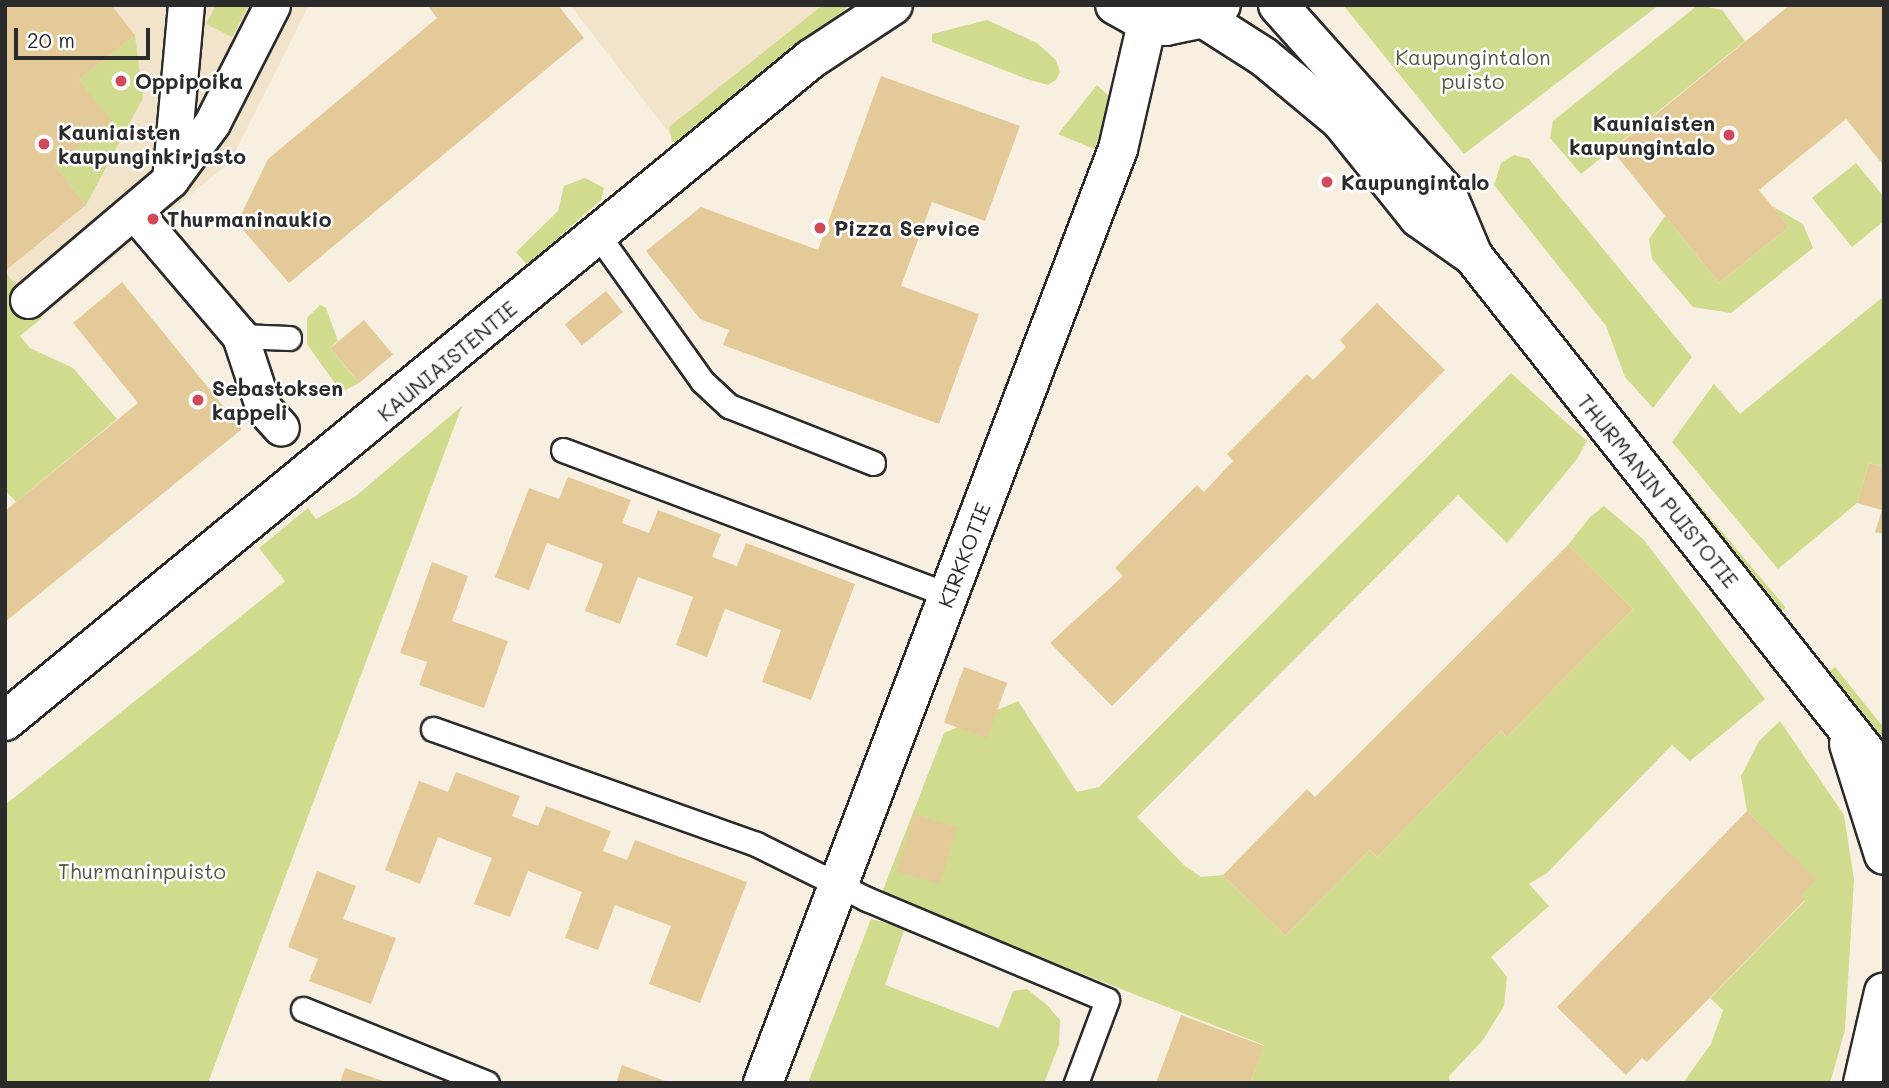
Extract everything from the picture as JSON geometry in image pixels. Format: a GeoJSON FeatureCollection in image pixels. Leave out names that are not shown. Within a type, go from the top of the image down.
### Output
{"type":"FeatureCollection","features":[{"type":"Feature","properties":{"kind":"street"},"geometry":{"type":"LineString","coordinates":[[170,180],[186,5]]}},
{"type":"Feature","properties":{"kind":"street"},"geometry":{"type":"LineString","coordinates":[[29,300],[170,180],[212,123],[272,5]]}},
{"type":"Feature","properties":{"kind":"street","name":"KAUNIAISTENTIE"},"geometry":{"type":"LineString","coordinates":[[5,721],[811,59],[893,5]]}},
{"type":"Feature","properties":{"kind":"street","name":"THURMANIN PUISTOTIE"},"geometry":{"type":"LineString","coordinates":[[1278,5],[1447,194],[1474,256],[1884,775]]}},
{"type":"Feature","properties":{"kind":"street"},"geometry":{"type":"LineString","coordinates":[[1131,14],[1166,26],[1212,12]]}},
{"type":"Feature","properties":{"kind":"street","name":"THURMANIN PUISTOTIE"},"geometry":{"type":"LineString","coordinates":[[1212,12],[1341,121],[1419,218],[1474,256]]}},
{"type":"Feature","properties":{"kind":"street","name":"KIRKKOTIE"},"geometry":{"type":"LineString","coordinates":[[763,1083],[1118,149],[1131,14]]}},
{"type":"Feature","properties":{"kind":"street"},"geometry":{"type":"LineString","coordinates":[[135,212],[240,336],[264,409],[281,428]]}},
{"type":"Feature","properties":{"kind":"street","name":"THURMANIN PUISTOTIE"},"geometry":{"type":"LineString","coordinates":[[1843,725],[1884,855]]}},
{"type":"Feature","properties":{"kind":"street"},"geometry":{"type":"LineString","coordinates":[[1863,1083],[1884,992]]}},
{"type":"Feature","properties":{"kind":"lane"},"geometry":{"type":"LineString","coordinates":[[598,235],[702,381],[729,406],[873,463]]}},
{"type":"Feature","properties":{"kind":"lane"},"geometry":{"type":"LineString","coordinates":[[240,336],[289,338]]}},
{"type":"Feature","properties":{"kind":"lane"},"geometry":{"type":"LineString","coordinates":[[563,450],[948,595]]}},
{"type":"Feature","properties":{"kind":"lane"},"geometry":{"type":"LineString","coordinates":[[433,729],[756,844],[838,885],[1107,1000],[1076,1083]]}},
{"type":"Feature","properties":{"kind":"lane"},"geometry":{"type":"LineString","coordinates":[[303,1009],[487,1083]]}},
{"type":"Feature","properties":{"kind":"shaded area"},"geometry":{"type":"Polygon","coordinates":[[[5,5],[309,5],[230,162],[19,336],[5,317],[5,5]]]}},
{"type":"Feature","properties":{"kind":"shaded area"},"geometry":{"type":"Polygon","coordinates":[[[570,5],[839,5],[673,138],[570,5]]]}},
{"type":"Feature","properties":{"kind":"green space"},"geometry":{"type":"Polygon","coordinates":[[[216,5],[249,5],[232,37],[206,24],[216,5]]]}},
{"type":"Feature","properties":{"kind":"green space"},"geometry":{"type":"Polygon","coordinates":[[[823,5],[850,5],[679,143],[672,142],[669,127],[823,5]]]}},
{"type":"Feature","properties":{"kind":"green space","name":"Kaupungintalon puisto"},"geometry":{"type":"Polygon","coordinates":[[[1343,5],[1659,5],[1464,154],[1343,5]]]}},
{"type":"Feature","properties":{"kind":"green space"},"geometry":{"type":"Polygon","coordinates":[[[1698,5],[1722,10],[1745,41],[1581,174],[1550,138],[1553,121],[1698,5]]]}},
{"type":"Feature","properties":{"kind":"green space"},"geometry":{"type":"Polygon","coordinates":[[[987,20],[1037,43],[1056,60],[1060,72],[1056,80],[1048,85],[1027,79],[932,42],[932,34],[987,20]]]}},
{"type":"Feature","properties":{"kind":"green space"},"geometry":{"type":"Polygon","coordinates":[[[135,35],[143,98],[86,205],[55,166],[111,121],[79,80],[135,35]]]}},
{"type":"Feature","properties":{"kind":"green space"},"geometry":{"type":"Polygon","coordinates":[[[1097,85],[1112,99],[1094,149],[1058,134],[1097,85]]]}},
{"type":"Feature","properties":{"kind":"green space"},"geometry":{"type":"Polygon","coordinates":[[[1514,155],[1529,159],[1692,357],[1653,408],[1625,377],[1606,326],[1494,185],[1501,163],[1514,155]]]}},
{"type":"Feature","properties":{"kind":"green space"},"geometry":{"type":"Polygon","coordinates":[[[1856,163],[1884,197],[1884,221],[1852,247],[1812,198],[1856,163]]]}},
{"type":"Feature","properties":{"kind":"green space"},"geometry":{"type":"Polygon","coordinates":[[[585,178],[604,188],[601,200],[527,265],[516,252],[558,211],[564,186],[585,178]]]}},
{"type":"Feature","properties":{"kind":"green space"},"geometry":{"type":"Polygon","coordinates":[[[1772,206],[1803,224],[1813,248],[1731,313],[1693,307],[1652,259],[1649,239],[1665,216],[1719,283],[1789,227],[1772,206]]]}},
{"type":"Feature","properties":{"kind":"green space"},"geometry":{"type":"Polygon","coordinates":[[[5,272],[43,317],[20,336],[30,348],[73,368],[117,419],[16,502],[5,490],[5,272]]]}},
{"type":"Feature","properties":{"kind":"green space"},"geometry":{"type":"Polygon","coordinates":[[[1884,296],[1884,467],[1869,463],[1857,503],[1778,569],[1672,442],[1714,384],[1740,414],[1884,296]]]}},
{"type":"Feature","properties":{"kind":"green space"},"geometry":{"type":"Polygon","coordinates":[[[320,305],[326,308],[338,341],[330,348],[359,383],[341,392],[307,344],[307,318],[320,305]]]}},
{"type":"Feature","properties":{"kind":"green space"},"geometry":{"type":"Polygon","coordinates":[[[1511,373],[1587,441],[1577,459],[1507,543],[1458,495],[1137,817],[1185,866],[1201,877],[1223,875],[1285,936],[1370,850],[1377,857],[1501,731],[1507,737],[1633,609],[1568,545],[1590,517],[1604,506],[1644,540],[1765,699],[1690,761],[1672,745],[1547,873],[1529,884],[1549,906],[1491,957],[1507,977],[1504,1006],[1483,1040],[1449,1076],[1450,1083],[1250,1083],[1264,1045],[881,895],[944,733],[1018,701],[1077,792],[1099,787],[1511,373]]]}},
{"type":"Feature","properties":{"kind":"green space","name":"Thurmaninpuisto"},"geometry":{"type":"Polygon","coordinates":[[[462,406],[208,1083],[5,1083],[5,805],[285,581],[259,548],[308,508],[316,519],[356,496],[462,406]]]}},
{"type":"Feature","properties":{"kind":"green space"},"geometry":{"type":"Polygon","coordinates":[[[1666,465],[1786,607],[1779,613],[1660,470],[1666,465]]]}},
{"type":"Feature","properties":{"kind":"green space"},"geometry":{"type":"Polygon","coordinates":[[[1835,667],[1884,728],[1884,752],[1823,676],[1835,667]]]}},
{"type":"Feature","properties":{"kind":"green space"},"geometry":{"type":"Polygon","coordinates":[[[1780,721],[1844,815],[1854,880],[1845,1030],[1830,1083],[1683,1083],[1711,1044],[1723,1010],[1710,998],[1805,901],[1801,896],[1816,879],[1747,811],[1741,776],[1759,741],[1780,721]]]}},
{"type":"Feature","properties":{"kind":"green space"},"geometry":{"type":"Polygon","coordinates":[[[871,919],[905,928],[885,985],[999,1028],[1013,991],[1027,989],[1047,1005],[1060,1020],[1059,1045],[1044,1083],[808,1083],[871,919]]]}},
{"type":"Feature","properties":{"kind":"building","name":"Kauniaisten kaupunginkirjasto"},"geometry":{"type":"Polygon","coordinates":[[[5,5],[111,5],[135,35],[79,80],[112,121],[55,166],[86,205],[5,271],[5,5]]]}},
{"type":"Feature","properties":{"kind":"building"},"geometry":{"type":"Polygon","coordinates":[[[427,5],[558,5],[584,38],[289,283],[237,223],[268,159],[437,18],[427,5]]]}},
{"type":"Feature","properties":{"kind":"building","name":"Kauniaisten kaupungintalo"},"geometry":{"type":"Polygon","coordinates":[[[1790,5],[1884,5],[1884,166],[1846,119],[1759,190],[1789,227],[1719,283],[1612,150],[1790,5]]]}},
{"type":"Feature","properties":{"kind":"building"},"geometry":{"type":"Polygon","coordinates":[[[881,76],[1020,126],[985,221],[932,202],[901,286],[979,314],[939,424],[723,345],[729,330],[700,319],[646,251],[701,207],[818,250],[881,76]]]}},
{"type":"Feature","properties":{"kind":"building"},"geometry":{"type":"Polygon","coordinates":[[[122,282],[242,429],[5,622],[5,511],[138,403],[73,323],[122,282]]]}},
{"type":"Feature","properties":{"kind":"building"},"geometry":{"type":"Polygon","coordinates":[[[606,291],[623,312],[582,345],[565,324],[606,291]]]}},
{"type":"Feature","properties":{"kind":"building"},"geometry":{"type":"Polygon","coordinates":[[[1377,303],[1445,370],[1112,706],[1050,643],[1123,576],[1115,568],[1197,485],[1204,492],[1233,461],[1227,454],[1307,374],[1313,380],[1346,347],[1340,340],[1377,303]]]}},
{"type":"Feature","properties":{"kind":"building"},"geometry":{"type":"Polygon","coordinates":[[[364,320],[393,354],[359,383],[330,348],[364,320]]]}},
{"type":"Feature","properties":{"kind":"building"},"geometry":{"type":"Polygon","coordinates":[[[1869,463],[1884,467],[1884,534],[1875,532],[1882,510],[1857,503],[1869,463]]]}},
{"type":"Feature","properties":{"kind":"building"},"geometry":{"type":"Polygon","coordinates":[[[568,477],[631,500],[622,523],[649,533],[658,510],[721,534],[712,557],[737,566],[746,543],[855,584],[811,700],[762,682],[781,630],[725,609],[707,657],[676,645],[693,597],[638,577],[620,624],[585,611],[603,564],[547,543],[529,590],[495,577],[529,488],[559,499],[568,477]]]}},
{"type":"Feature","properties":{"kind":"building"},"geometry":{"type":"Polygon","coordinates":[[[1568,545],[1633,609],[1507,737],[1501,731],[1377,857],[1370,850],[1285,936],[1223,875],[1307,789],[1315,797],[1568,545]]]}},
{"type":"Feature","properties":{"kind":"building"},"geometry":{"type":"Polygon","coordinates":[[[432,562],[468,576],[452,621],[508,641],[484,708],[419,685],[427,662],[400,653],[432,562]]]}},
{"type":"Feature","properties":{"kind":"building"},"geometry":{"type":"Polygon","coordinates":[[[964,667],[1007,683],[987,738],[944,722],[964,667]]]}},
{"type":"Feature","properties":{"kind":"building"},"geometry":{"type":"Polygon","coordinates":[[[456,772],[520,796],[512,816],[538,826],[546,806],[611,831],[603,851],[627,860],[635,840],[747,882],[700,1003],[649,984],[671,926],[615,905],[598,950],[565,938],[582,892],[528,871],[510,917],[474,904],[492,858],[438,837],[420,884],[385,870],[419,781],[448,792],[456,772]]]}},
{"type":"Feature","properties":{"kind":"building"},"geometry":{"type":"Polygon","coordinates":[[[1747,811],[1817,879],[1801,896],[1805,900],[1647,1062],[1642,1058],[1626,1075],[1557,1007],[1747,811]]]}},
{"type":"Feature","properties":{"kind":"building"},"geometry":{"type":"Polygon","coordinates":[[[914,814],[957,827],[939,885],[896,871],[914,814]]]}},
{"type":"Feature","properties":{"kind":"building"},"geometry":{"type":"Polygon","coordinates":[[[317,871],[356,886],[343,919],[396,938],[371,1004],[309,981],[318,959],[288,947],[317,871]]]}},
{"type":"Feature","properties":{"kind":"building"},"geometry":{"type":"Polygon","coordinates":[[[1181,1015],[1264,1046],[1250,1083],[1156,1083],[1181,1015]]]}},
{"type":"Feature","properties":{"kind":"building"},"geometry":{"type":"Polygon","coordinates":[[[622,1065],[668,1082],[668,1083],[616,1083],[622,1065]]]}},
{"type":"Feature","properties":{"kind":"building"},"geometry":{"type":"Polygon","coordinates":[[[345,1068],[386,1082],[386,1083],[340,1083],[345,1068]]]}},
{"type":"Feature","properties":{"kind":"place","name":"Oppipoika"},"geometry":{"type":"Point","coordinates":[121,81]}},
{"type":"Feature","properties":{"kind":"place","name":"Kauniaisten kaupungintalo"},"geometry":{"type":"Point","coordinates":[1729,135]}},
{"type":"Feature","properties":{"kind":"place","name":"Kauniaisten kaupunginkirjasto"},"geometry":{"type":"Point","coordinates":[44,144]}},
{"type":"Feature","properties":{"kind":"place","name":"Kaupungintalo"},"geometry":{"type":"Point","coordinates":[1327,182]}},
{"type":"Feature","properties":{"kind":"place","name":"Thurmaninaukio"},"geometry":{"type":"Point","coordinates":[153,219]}},
{"type":"Feature","properties":{"kind":"place","name":"Pizza Service"},"geometry":{"type":"Point","coordinates":[820,228]}},
{"type":"Feature","properties":{"kind":"place","name":"Sebastoksen kappeli"},"geometry":{"type":"Point","coordinates":[198,400]}}]}
